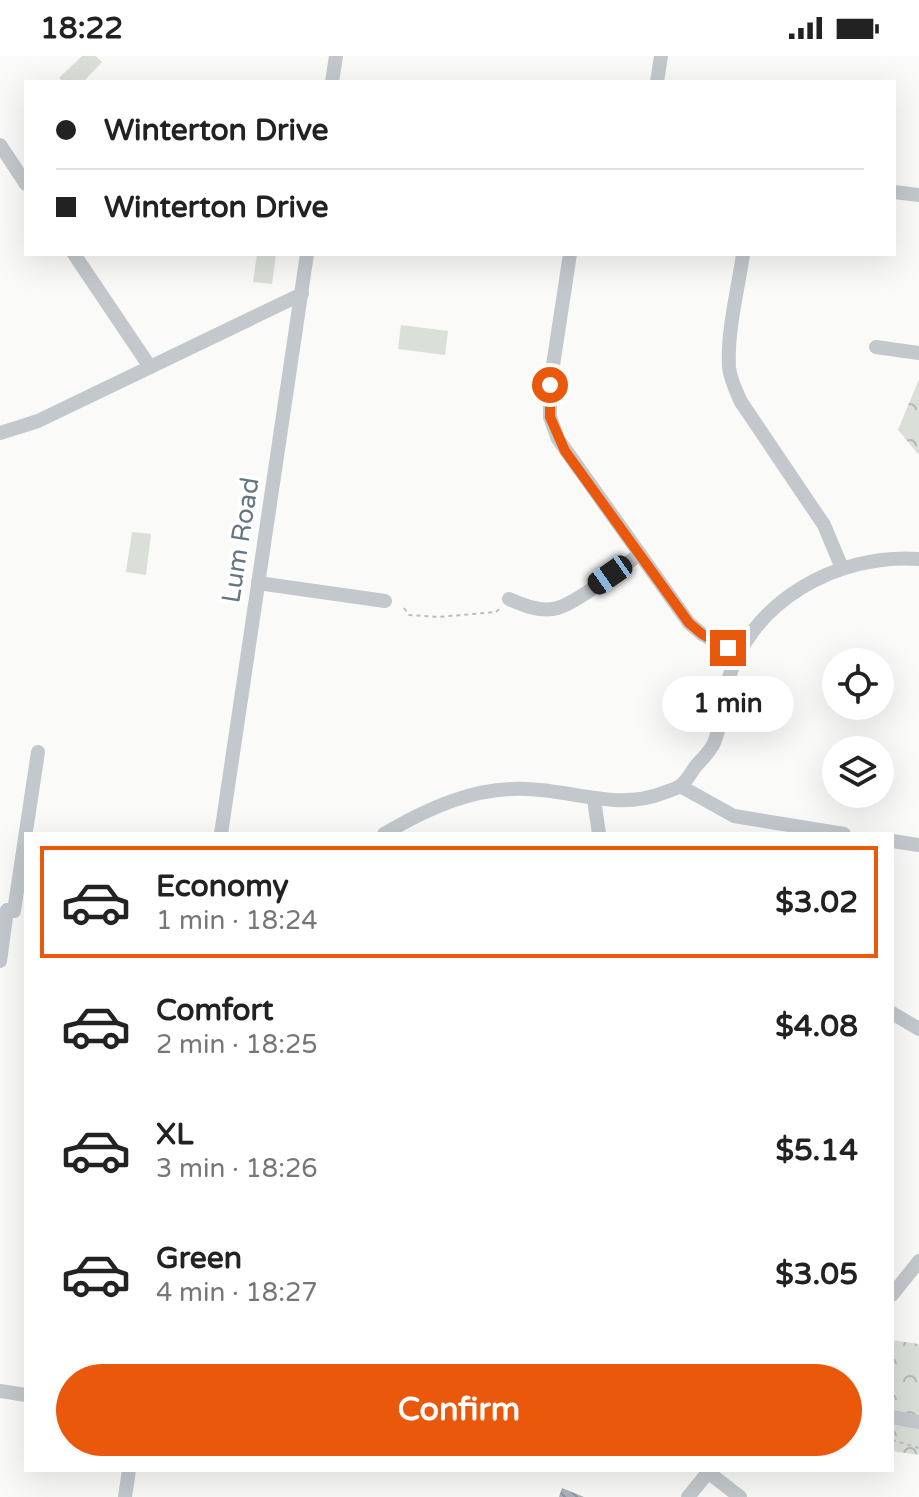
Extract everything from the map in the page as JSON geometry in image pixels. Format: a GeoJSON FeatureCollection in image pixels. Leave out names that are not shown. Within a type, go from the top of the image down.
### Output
{"type":"FeatureCollection","features":[{"type":"Feature","properties":{"kind":"street"},"geometry":{"type":"LineString","coordinates":[[332,80],[336,56]]}},
{"type":"Feature","properties":{"kind":"street"},"geometry":{"type":"LineString","coordinates":[[657,80],[661,56]]}},
{"type":"Feature","properties":{"kind":"street"},"geometry":{"type":"LineString","coordinates":[[0,145],[24,181]]}},
{"type":"Feature","properties":{"kind":"street"},"geometry":{"type":"LineString","coordinates":[[896,192],[919,195]]}},
{"type":"Feature","properties":{"kind":"street"},"geometry":{"type":"LineString","coordinates":[[75,256],[150,367]]}},
{"type":"Feature","properties":{"kind":"street","name":"Lum Road"},"geometry":{"type":"LineString","coordinates":[[221,832],[307,256]]}},
{"type":"Feature","properties":{"kind":"street"},"geometry":{"type":"LineString","coordinates":[[570,256],[550,385],[550,417],[565,451],[689,623],[702,634],[739,654]]}},
{"type":"Feature","properties":{"kind":"street"},"geometry":{"type":"LineString","coordinates":[[743,256],[730,349],[729,369],[733,384],[741,402],[824,525],[842,568]]}},
{"type":"Feature","properties":{"kind":"street"},"geometry":{"type":"LineString","coordinates":[[0,433],[38,421],[302,294]]}},
{"type":"Feature","properties":{"kind":"street"},"geometry":{"type":"LineString","coordinates":[[876,347],[919,353]]}},
{"type":"Feature","properties":{"kind":"street"},"geometry":{"type":"LineString","coordinates":[[509,599],[530,608],[555,609],[569,604],[640,554]]}},
{"type":"Feature","properties":{"kind":"street"},"geometry":{"type":"LineString","coordinates":[[391,832],[417,814],[451,800],[491,791],[527,789],[627,802],[656,796],[680,786],[713,745],[727,683],[739,654],[760,623],[787,596],[815,579],[842,568],[880,558],[919,559]]}},
{"type":"Feature","properties":{"kind":"street"},"geometry":{"type":"LineString","coordinates":[[258,583],[385,601]]}},
{"type":"Feature","properties":{"kind":"street"},"geometry":{"type":"LineString","coordinates":[[25,832],[38,752]]}},
{"type":"Feature","properties":{"kind":"street"},"geometry":{"type":"LineString","coordinates":[[680,786],[734,816],[832,832]]}},
{"type":"Feature","properties":{"kind":"street"},"geometry":{"type":"LineString","coordinates":[[594,799],[599,832]]}},
{"type":"Feature","properties":{"kind":"street"},"geometry":{"type":"LineString","coordinates":[[0,961],[24,838]]}},
{"type":"Feature","properties":{"kind":"street"},"geometry":{"type":"LineString","coordinates":[[894,841],[919,845]]}},
{"type":"Feature","properties":{"kind":"street"},"geometry":{"type":"LineString","coordinates":[[894,1014],[919,1029]]}},
{"type":"Feature","properties":{"kind":"street"},"geometry":{"type":"LineString","coordinates":[[894,1292],[919,1261]]}},
{"type":"Feature","properties":{"kind":"street"},"geometry":{"type":"LineString","coordinates":[[0,1391],[24,1395]]}},
{"type":"Feature","properties":{"kind":"street"},"geometry":{"type":"LineString","coordinates":[[894,1417],[919,1422]]}},
{"type":"Feature","properties":{"kind":"street"},"geometry":{"type":"LineString","coordinates":[[125,1497],[129,1472]]}},
{"type":"Feature","properties":{"kind":"street"},"geometry":{"type":"LineString","coordinates":[[688,1497],[708,1472]]}},
{"type":"Feature","properties":{"kind":"street"},"geometry":{"type":"LineString","coordinates":[[710,1472],[740,1497]]}},
{"type":"Feature","properties":{"kind":"path"},"geometry":{"type":"LineString","coordinates":[[404,608],[409,615],[438,617],[496,612],[509,599]]}},
{"type":"Feature","properties":{"kind":"path"},"geometry":{"type":"LineString","coordinates":[[894,1441],[919,1448]]}},
{"type":"Feature","properties":{"kind":"green space"},"geometry":{"type":"Polygon","coordinates":[[[82,56],[96,56],[102,62],[85,80],[59,78],[82,56]]]}},
{"type":"Feature","properties":{"kind":"green space"},"geometry":{"type":"Polygon","coordinates":[[[257,256],[276,256],[272,284],[253,282],[257,256]]]}},
{"type":"Feature","properties":{"kind":"green space"},"geometry":{"type":"Polygon","coordinates":[[[401,325],[448,331],[445,355],[398,349],[401,325]]]}},
{"type":"Feature","properties":{"kind":"green space"},"geometry":{"type":"Polygon","coordinates":[[[919,379],[919,455],[898,430],[919,379]]]}},
{"type":"Feature","properties":{"kind":"green space"},"geometry":{"type":"Polygon","coordinates":[[[132,532],[151,534],[146,575],[126,572],[132,532]]]}},
{"type":"Feature","properties":{"kind":"green space"},"geometry":{"type":"Polygon","coordinates":[[[894,1340],[919,1344],[919,1455],[894,1451],[894,1340]]]}},
{"type":"Feature","properties":{"kind":"building"},"geometry":{"type":"Polygon","coordinates":[[[562,1488],[584,1497],[559,1497],[562,1488]]]}},
{"type":"Feature","properties":{"kind":"route"},"geometry":{"type":"LineString","coordinates":[[550,385],[550,417],[565,451],[689,623],[728,648]]}}]}
